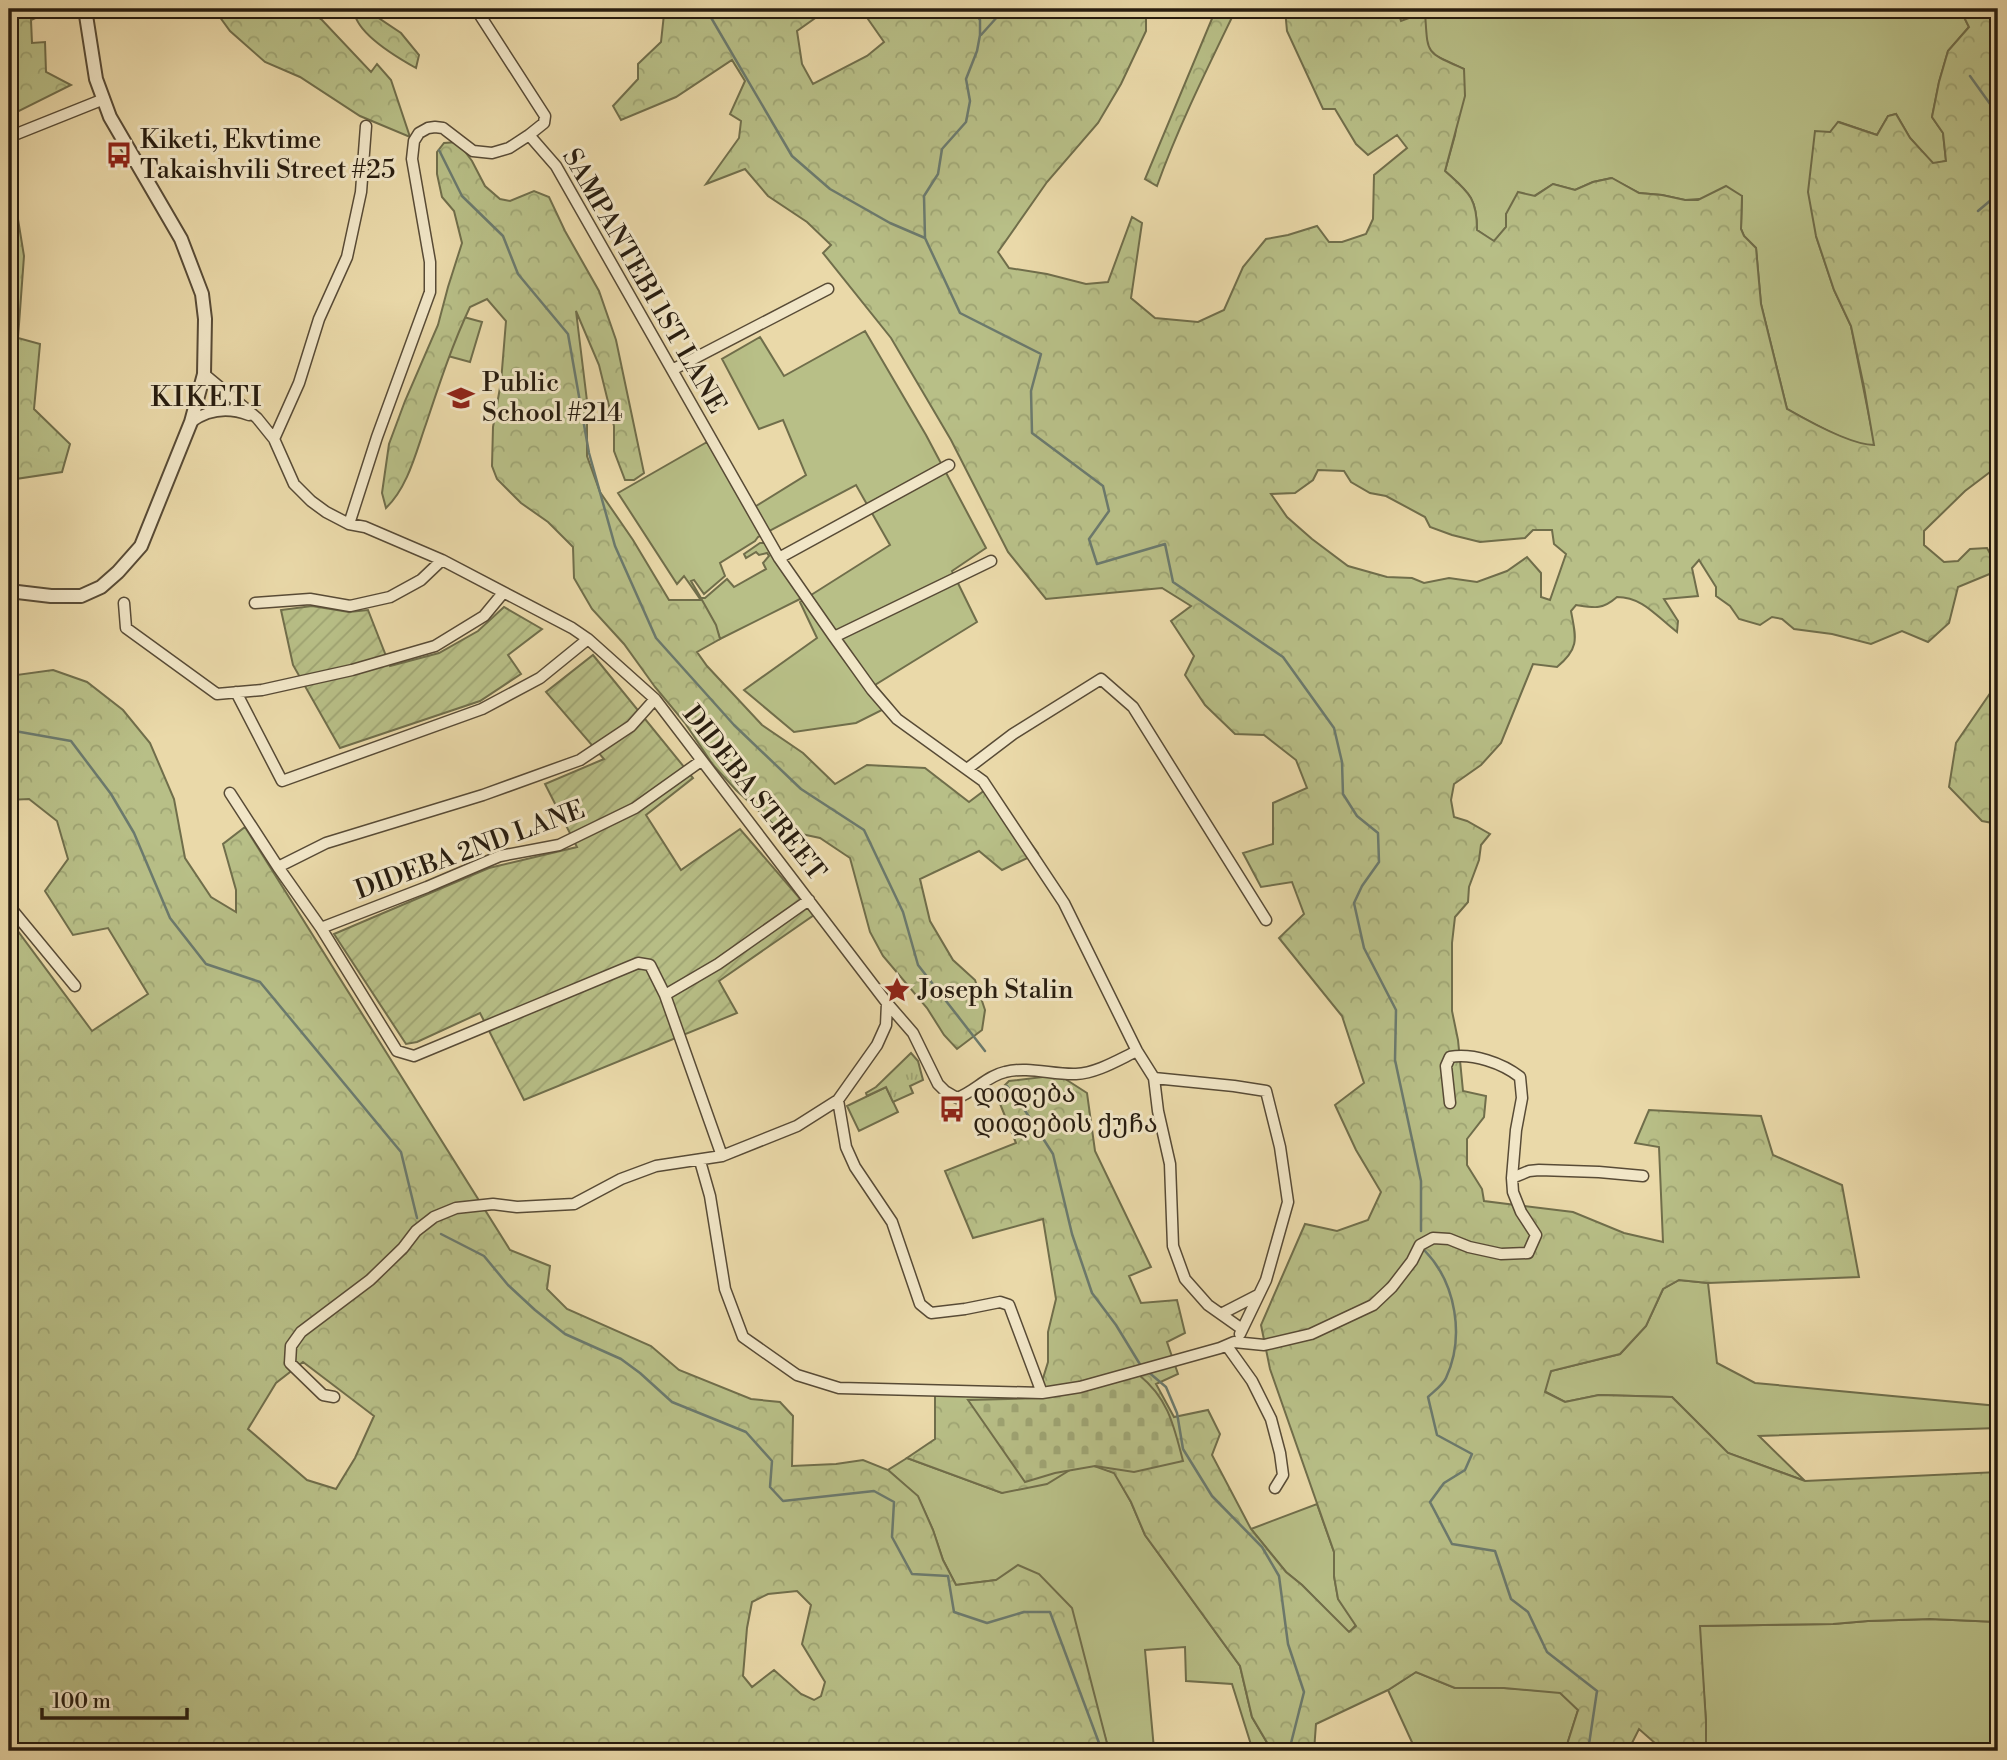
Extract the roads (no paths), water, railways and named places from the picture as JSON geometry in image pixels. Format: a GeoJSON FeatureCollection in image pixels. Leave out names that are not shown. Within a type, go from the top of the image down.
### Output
{"type":"FeatureCollection","features":[{"type":"Feature","properties":{"kind":"street"},"geometry":{"type":"LineString","coordinates":[[9,591],[80,596],[102,587],[141,546],[191,422],[204,374],[205,318],[202,294],[181,239],[110,117],[96,79],[85,9]]}},
{"type":"Feature","properties":{"kind":"street"},"geometry":{"type":"LineString","coordinates":[[476,9],[545,116],[544,123],[529,135]]}},
{"type":"Feature","properties":{"kind":"street"},"geometry":{"type":"LineString","coordinates":[[9,137],[104,99]]}},
{"type":"Feature","properties":{"kind":"street"},"geometry":{"type":"LineString","coordinates":[[274,439],[299,383],[319,319],[347,257],[361,192],[366,126]]}},
{"type":"Feature","properties":{"kind":"street","name":"SAMPANTEBI 1ST LANE"},"geometry":{"type":"LineString","coordinates":[[349,524],[376,437],[430,292],[430,262],[412,159],[414,141],[419,133],[428,128],[443,128],[473,151],[492,153],[509,148],[529,135],[556,166],[779,558],[872,690],[897,719],[983,781],[1064,903],[1137,1051]]}},
{"type":"Feature","properties":{"kind":"street"},"geometry":{"type":"LineString","coordinates":[[672,370],[828,289]]}},
{"type":"Feature","properties":{"kind":"street","name":"DIDEBA STREET"},"geometry":{"type":"LineString","coordinates":[[204,374],[257,418],[274,439],[293,484],[311,501],[349,524],[365,527],[442,560],[572,628],[655,699],[887,1003],[913,1032],[944,1091],[957,1098],[1004,1072],[1022,1070],[1077,1074],[1096,1070],[1137,1051]]}},
{"type":"Feature","properties":{"kind":"street"},"geometry":{"type":"LineString","coordinates":[[191,422],[204,413],[224,409],[257,418]]}},
{"type":"Feature","properties":{"kind":"street"},"geometry":{"type":"LineString","coordinates":[[779,558],[949,465]]}},
{"type":"Feature","properties":{"kind":"street"},"geometry":{"type":"LineString","coordinates":[[255,603],[310,599],[350,606],[390,597],[421,580],[442,560]]}},
{"type":"Feature","properties":{"kind":"street"},"geometry":{"type":"LineString","coordinates":[[834,638],[991,561]]}},
{"type":"Feature","properties":{"kind":"street"},"geometry":{"type":"LineString","coordinates":[[124,603],[126,628],[217,694],[262,690],[352,670],[435,646],[484,616],[503,593]]}},
{"type":"Feature","properties":{"kind":"street"},"geometry":{"type":"LineString","coordinates":[[236,692],[282,781],[482,709],[540,678],[588,639]]}},
{"type":"Feature","properties":{"kind":"street"},"geometry":{"type":"LineString","coordinates":[[967,769],[1013,734],[1101,679],[1133,707],[1266,920]]}},
{"type":"Feature","properties":{"kind":"street"},"geometry":{"type":"LineString","coordinates":[[278,867],[326,843],[471,798],[580,760],[631,726],[655,699]]}},
{"type":"Feature","properties":{"kind":"street","name":"DIDEBA 2ND LANE"},"geometry":{"type":"LineString","coordinates":[[321,928],[500,856],[559,845],[635,808],[701,761]]}},
{"type":"Feature","properties":{"kind":"street"},"geometry":{"type":"LineString","coordinates":[[230,793],[321,928],[397,1051],[414,1056],[638,963],[650,965],[665,995],[722,1156]]}},
{"type":"Feature","properties":{"kind":"street"},"geometry":{"type":"LineString","coordinates":[[665,995],[719,964],[809,900]]}},
{"type":"Feature","properties":{"kind":"street"},"geometry":{"type":"LineString","coordinates":[[9,906],[75,986]]}},
{"type":"Feature","properties":{"kind":"street"},"geometry":{"type":"LineString","coordinates":[[334,1397],[323,1395],[290,1363],[291,1346],[301,1332],[370,1280],[403,1248],[416,1231],[434,1217],[456,1208],[492,1204],[574,1204],[656,1166],[722,1156],[797,1126],[838,1100],[877,1045],[886,1025],[887,1003]]}},
{"type":"Feature","properties":{"kind":"street"},"geometry":{"type":"LineString","coordinates":[[1137,1051],[1154,1078],[1157,1111],[1170,1164],[1173,1246],[1185,1279],[1208,1305],[1242,1329]]}},
{"type":"Feature","properties":{"kind":"street"},"geometry":{"type":"LineString","coordinates":[[701,1160],[710,1196],[725,1289],[743,1337],[797,1375],[839,1388],[1041,1393],[1080,1387],[1230,1344],[1264,1345],[1311,1334],[1373,1305],[1392,1287],[1412,1261],[1420,1245],[1433,1238],[1449,1239],[1469,1247],[1501,1254],[1528,1253],[1536,1235],[1521,1212],[1511,1178],[1521,1108],[1520,1077],[1507,1067],[1462,1055],[1450,1056],[1446,1066],[1450,1103]]}},
{"type":"Feature","properties":{"kind":"street"},"geometry":{"type":"LineString","coordinates":[[1154,1078],[1266,1091],[1280,1147],[1288,1202],[1266,1280],[1242,1329],[1230,1344]]}},
{"type":"Feature","properties":{"kind":"street"},"geometry":{"type":"LineString","coordinates":[[838,1100],[846,1147],[855,1167],[892,1222],[920,1304],[932,1313],[1000,1302],[1009,1306],[1041,1393]]}},
{"type":"Feature","properties":{"kind":"street"},"geometry":{"type":"LineString","coordinates":[[1511,1178],[1539,1170],[1643,1176]]}},
{"type":"Feature","properties":{"kind":"street"},"geometry":{"type":"LineString","coordinates":[[1221,1314],[1258,1294]]}},
{"type":"Feature","properties":{"kind":"street"},"geometry":{"type":"LineString","coordinates":[[1230,1344],[1271,1419],[1283,1475],[1275,1488]]}},
{"type":"Feature","properties":{"kind":"waterway"},"geometry":{"type":"LineString","coordinates":[[706,9],[792,156],[830,189],[890,223],[925,238]]}},
{"type":"Feature","properties":{"kind":"waterway"},"geometry":{"type":"LineString","coordinates":[[973,9],[980,20],[980,35],[966,79],[970,101],[966,122],[942,149],[938,174],[924,196],[925,238],[960,313],[1041,354],[1031,391],[1032,433],[1103,486],[1109,511],[1089,539],[1097,564],[1165,544],[1173,582],[1283,657],[1334,728],[1342,762],[1343,794],[1357,816],[1378,833],[1379,862],[1354,903],[1364,948],[1396,1010],[1395,1060],[1421,1181],[1421,1231]]}},
{"type":"Feature","properties":{"kind":"waterway"},"geometry":{"type":"LineString","coordinates":[[981,35],[998,16],[1009,9]]}},
{"type":"Feature","properties":{"kind":"waterway"},"geometry":{"type":"LineString","coordinates":[[1970,76],[1998,115]]}},
{"type":"Feature","properties":{"kind":"waterway"},"geometry":{"type":"LineString","coordinates":[[439,150],[462,196],[503,236],[518,274],[568,334],[589,453],[615,546],[656,638],[734,725],[801,789],[864,830],[903,912],[918,965],[985,1051]]}},
{"type":"Feature","properties":{"kind":"waterway"},"geometry":{"type":"LineString","coordinates":[[1978,211],[1998,194]]}},
{"type":"Feature","properties":{"kind":"waterway"},"geometry":{"type":"LineString","coordinates":[[9,730],[71,741],[111,794],[134,833],[170,918],[206,964],[260,982],[401,1152],[417,1218]]}},
{"type":"Feature","properties":{"kind":"waterway"},"geometry":{"type":"LineString","coordinates":[[1007,1086],[1053,1154],[1072,1234],[1092,1293],[1141,1366]]}},
{"type":"Feature","properties":{"kind":"waterway"},"geometry":{"type":"LineString","coordinates":[[441,1234],[484,1256],[508,1285],[565,1334],[621,1359],[672,1402],[746,1432],[772,1461],[770,1487],[783,1501],[874,1491],[894,1502],[892,1537],[912,1574],[948,1576],[954,1612],[987,1623],[1024,1612],[1050,1612],[1102,1751]]}},
{"type":"Feature","properties":{"kind":"waterway"},"geometry":{"type":"LineString","coordinates":[[1425,1251],[1444,1279],[1450,1294],[1456,1328],[1452,1362],[1446,1378],[1428,1397],[1437,1435],[1472,1454],[1465,1470],[1444,1483],[1430,1502],[1452,1544],[1495,1551],[1511,1599],[1528,1612],[1547,1652],[1597,1691],[1588,1751]]}},
{"type":"Feature","properties":{"kind":"waterway"},"geometry":{"type":"LineString","coordinates":[[1146,1370],[1166,1387],[1177,1413],[1183,1449],[1212,1496],[1262,1547],[1279,1576],[1288,1644],[1304,1692],[1289,1751]]}},
{"type":"Feature","properties":{"kind":"place","name":"Kiketi, Ekvtime Takaishvili Street #25"},"geometry":{"type":"Point","coordinates":[119,155]}},
{"type":"Feature","properties":{"kind":"place","name":"Public School #214"},"geometry":{"type":"Point","coordinates":[461,398]}},
{"type":"Feature","properties":{"kind":"place","name":"Joseph Stalin"},"geometry":{"type":"Point","coordinates":[897,990]}},
{"type":"Feature","properties":{"kind":"place","name":"დიდება დიდების ქუჩა"},"geometry":{"type":"Point","coordinates":[952,1109]}},
{"type":"Feature","properties":{"kind":"district","name":"KIKETI"},"geometry":{"type":"Point","coordinates":[207,397]}}]}
